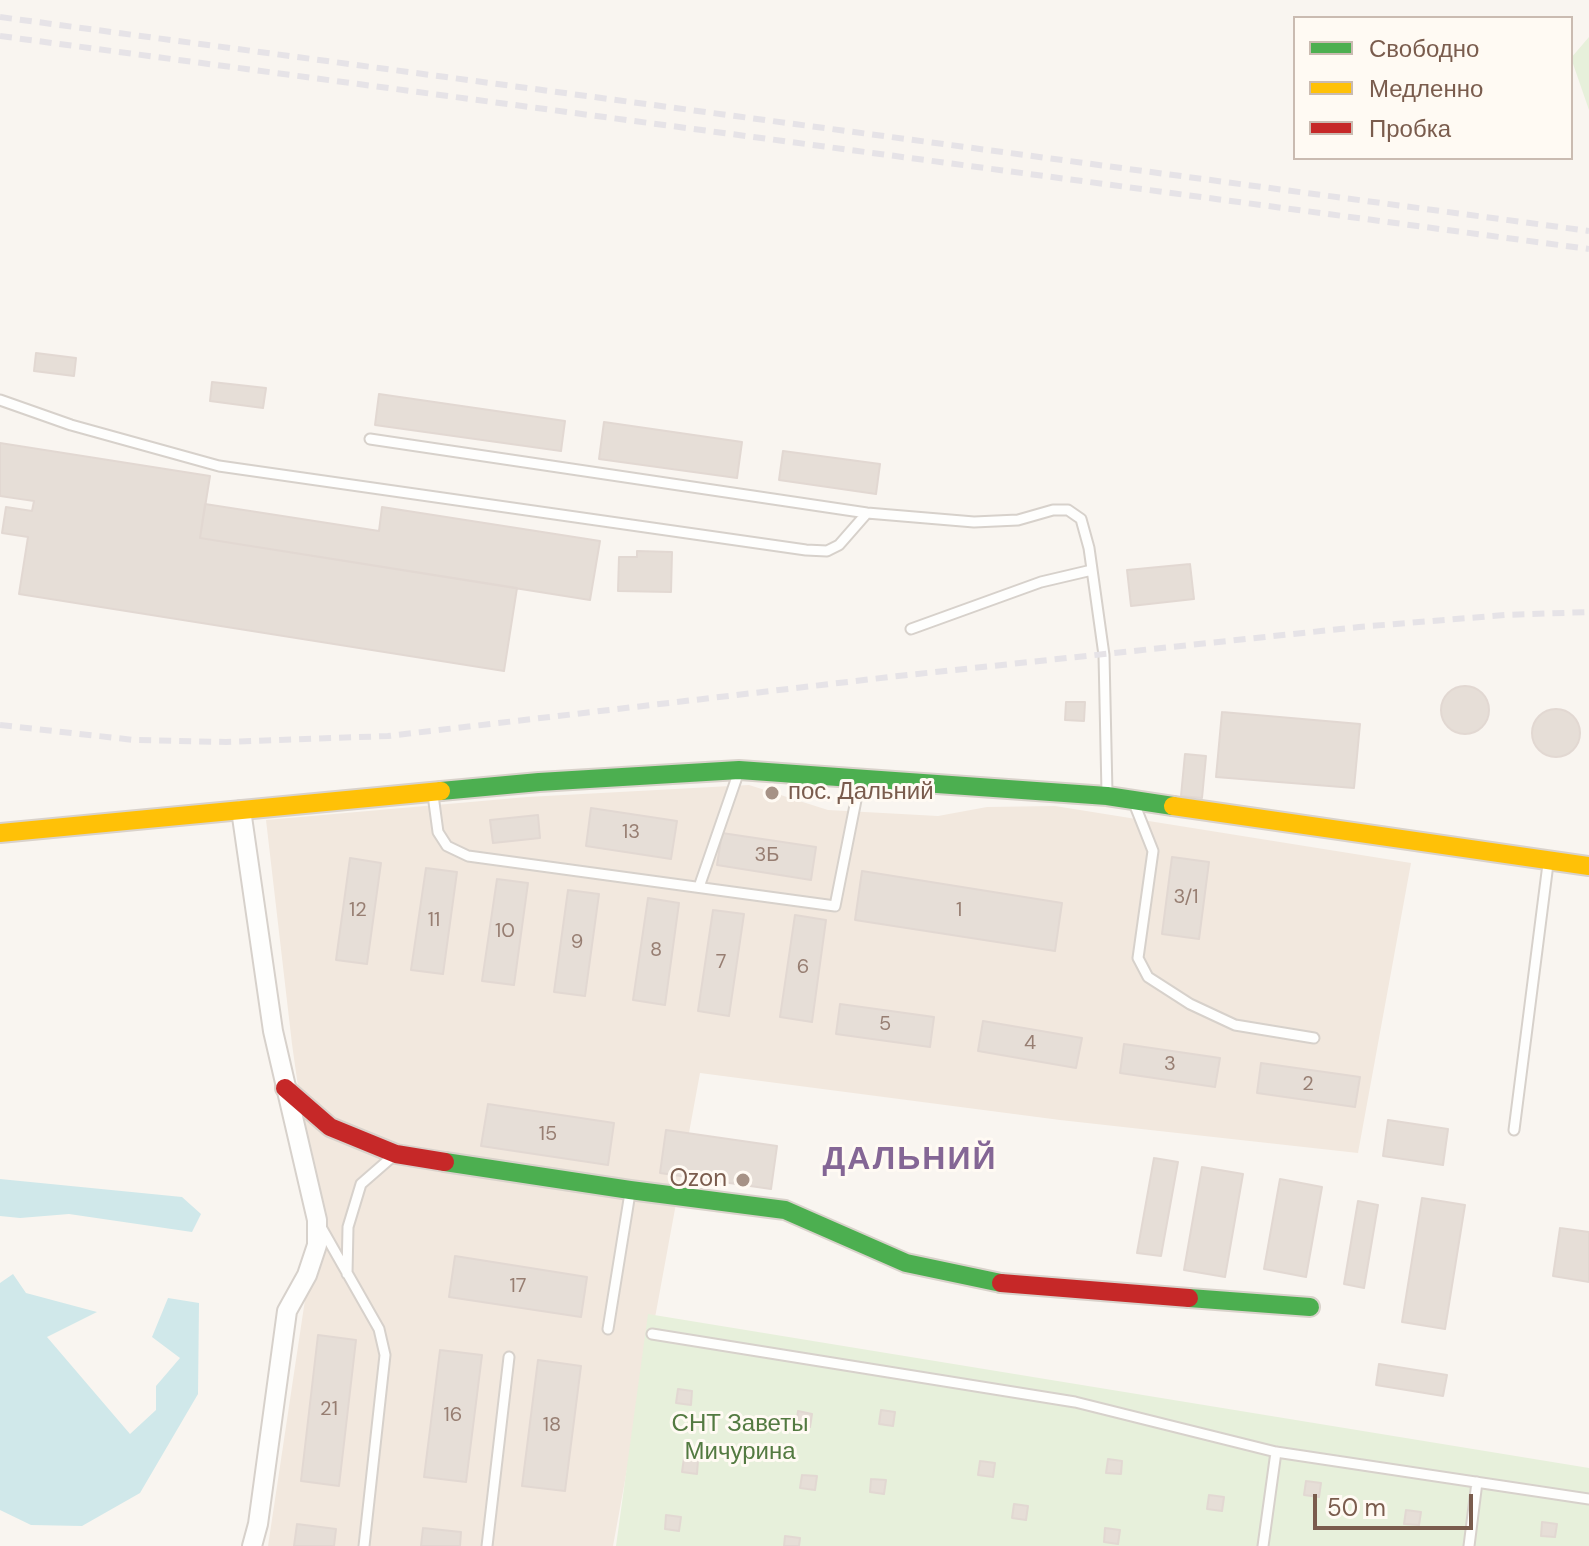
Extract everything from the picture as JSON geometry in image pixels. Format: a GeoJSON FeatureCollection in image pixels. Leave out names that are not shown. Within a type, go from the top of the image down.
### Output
{"type":"FeatureCollection","features":[{"type":"Feature","properties":{"kind":"street"},"geometry":{"type":"LineString","coordinates":[[0,833],[433,792],[739,770],[1107,796],[1589,866]]}},
{"type":"Feature","properties":{"kind":"street"},"geometry":{"type":"LineString","coordinates":[[241,810],[273,1031],[317,1220],[317,1245],[287,1311],[258,1524],[252,1546]]}},
{"type":"Feature","properties":{"kind":"street"},"geometry":{"type":"LineString","coordinates":[[285,1088],[330,1127],[396,1154],[785,1210],[906,1263],[1005,1284],[1310,1307]]}},
{"type":"Feature","properties":{"kind":"lane"},"geometry":{"type":"LineString","coordinates":[[0,400],[71,425],[219,466],[806,550],[827,551],[839,545],[867,513]]}},
{"type":"Feature","properties":{"kind":"lane"},"geometry":{"type":"LineString","coordinates":[[370,439],[867,513],[974,522],[1018,520],[1053,510],[1068,510],[1081,519],[1104,655],[1107,796]]}},
{"type":"Feature","properties":{"kind":"lane"},"geometry":{"type":"LineString","coordinates":[[911,629],[1041,582],[1092,570]]}},
{"type":"Feature","properties":{"kind":"lane"},"geometry":{"type":"LineString","coordinates":[[699,887],[739,770]]}},
{"type":"Feature","properties":{"kind":"lane"},"geometry":{"type":"LineString","coordinates":[[433,792],[438,832],[447,846],[468,856],[835,906],[860,780]]}},
{"type":"Feature","properties":{"kind":"lane"},"geometry":{"type":"LineString","coordinates":[[1133,800],[1153,851],[1138,958],[1148,977],[1190,1004],[1235,1025],[1314,1038]]}},
{"type":"Feature","properties":{"kind":"lane"},"geometry":{"type":"LineString","coordinates":[[1514,1130],[1549,860]]}},
{"type":"Feature","properties":{"kind":"lane"},"geometry":{"type":"LineString","coordinates":[[347,1274],[348,1227],[361,1184],[396,1154]]}},
{"type":"Feature","properties":{"kind":"lane"},"geometry":{"type":"LineString","coordinates":[[608,1329],[630,1190]]}},
{"type":"Feature","properties":{"kind":"lane"},"geometry":{"type":"LineString","coordinates":[[317,1220],[379,1329],[385,1355],[364,1546]]}},
{"type":"Feature","properties":{"kind":"lane"},"geometry":{"type":"LineString","coordinates":[[652,1334],[1075,1402],[1276,1452],[1589,1499]]}},
{"type":"Feature","properties":{"kind":"lane"},"geometry":{"type":"LineString","coordinates":[[487,1546],[509,1357]]}},
{"type":"Feature","properties":{"kind":"lane"},"geometry":{"type":"LineString","coordinates":[[1263,1546],[1276,1452]]}},
{"type":"Feature","properties":{"kind":"lane"},"geometry":{"type":"LineString","coordinates":[[1469,1546],[1477,1482]]}},
{"type":"Feature","properties":{"kind":"shaded area"},"geometry":{"type":"Polygon","coordinates":[[[749,785],[828,810],[938,816],[987,807],[1055,806],[1411,863],[1358,1153],[1060,1120],[700,1073],[613,1546],[268,1546],[317,1220],[292,1044],[266,820],[527,797],[749,785]]]}},
{"type":"Feature","properties":{"kind":"green space"},"geometry":{"type":"Polygon","coordinates":[[[1589,37],[1589,110],[1573,64],[1573,56],[1589,37]]]}},
{"type":"Feature","properties":{"kind":"green space","name":"СНТ Заветы Мичурина"},"geometry":{"type":"Polygon","coordinates":[[[648,1314],[1589,1468],[1589,1546],[616,1546],[648,1314]]]}},
{"type":"Feature","properties":{"kind":"water"},"geometry":{"type":"Polygon","coordinates":[[[0,1179],[182,1197],[201,1214],[192,1232],[69,1214],[20,1218],[0,1216],[0,1179]]]}},
{"type":"Feature","properties":{"kind":"water"},"geometry":{"type":"Polygon","coordinates":[[[13,1274],[26,1293],[97,1312],[47,1337],[130,1434],[156,1410],[156,1386],[180,1358],[152,1337],[168,1298],[199,1303],[198,1394],[140,1493],[82,1526],[31,1525],[0,1510],[0,1283],[13,1274]]]}},
{"type":"Feature","properties":{"kind":"building"},"geometry":{"type":"Polygon","coordinates":[[[36,353],[76,358],[74,376],[34,371],[36,353]]]}},
{"type":"Feature","properties":{"kind":"building"},"geometry":{"type":"Polygon","coordinates":[[[212,382],[266,388],[263,408],[210,401],[212,382]]]}},
{"type":"Feature","properties":{"kind":"building"},"geometry":{"type":"Polygon","coordinates":[[[379,394],[565,421],[561,451],[375,425],[379,394]]]}},
{"type":"Feature","properties":{"kind":"building"},"geometry":{"type":"Polygon","coordinates":[[[604,422],[742,442],[737,478],[599,459],[604,422]]]}},
{"type":"Feature","properties":{"kind":"building"},"geometry":{"type":"Polygon","coordinates":[[[0,443],[210,476],[200,538],[517,588],[504,671],[19,594],[28,537],[2,533],[6,507],[32,511],[34,501],[0,496],[0,443]]]}},
{"type":"Feature","properties":{"kind":"building"},"geometry":{"type":"Polygon","coordinates":[[[783,451],[880,464],[876,494],[779,480],[783,451]]]}},
{"type":"Feature","properties":{"kind":"building"},"geometry":{"type":"Polygon","coordinates":[[[205,504],[379,531],[382,507],[600,541],[590,600],[200,538],[205,504]]]}},
{"type":"Feature","properties":{"kind":"building"},"geometry":{"type":"Polygon","coordinates":[[[637,551],[672,552],[671,592],[618,591],[619,557],[637,557],[637,551]]]}},
{"type":"Feature","properties":{"kind":"building"},"geometry":{"type":"Polygon","coordinates":[[[1190,564],[1194,599],[1131,606],[1127,570],[1190,564]]]}},
{"type":"Feature","properties":{"kind":"building"},"geometry":{"type":"Polygon","coordinates":[[[1465,686],[1482,693],[1489,710],[1482,727],[1465,734],[1448,727],[1441,710],[1448,693],[1465,686]]]}},
{"type":"Feature","properties":{"kind":"building"},"geometry":{"type":"Polygon","coordinates":[[[1066,702],[1085,702],[1084,721],[1065,720],[1066,702]]]}},
{"type":"Feature","properties":{"kind":"building"},"geometry":{"type":"Polygon","coordinates":[[[1556,709],[1573,716],[1580,733],[1573,750],[1556,757],[1539,750],[1532,733],[1539,716],[1556,709]]]}},
{"type":"Feature","properties":{"kind":"building"},"geometry":{"type":"Polygon","coordinates":[[[1222,712],[1360,724],[1354,788],[1216,777],[1222,712]]]}},
{"type":"Feature","properties":{"kind":"building"},"geometry":{"type":"Polygon","coordinates":[[[1185,754],[1206,756],[1202,798],[1181,796],[1185,754]]]}},
{"type":"Feature","properties":{"kind":"building"},"geometry":{"type":"Polygon","coordinates":[[[591,808],[677,821],[671,859],[586,846],[591,808]]]}},
{"type":"Feature","properties":{"kind":"building"},"geometry":{"type":"Polygon","coordinates":[[[538,815],[540,838],[493,843],[490,820],[538,815]]]}},
{"type":"Feature","properties":{"kind":"building"},"geometry":{"type":"Polygon","coordinates":[[[722,833],[816,847],[811,880],[717,865],[722,833]]]}},
{"type":"Feature","properties":{"kind":"building"},"geometry":{"type":"Polygon","coordinates":[[[1172,857],[1209,862],[1199,939],[1162,934],[1172,857]]]}},
{"type":"Feature","properties":{"kind":"building"},"geometry":{"type":"Polygon","coordinates":[[[350,858],[381,863],[367,964],[336,960],[350,858]]]}},
{"type":"Feature","properties":{"kind":"building"},"geometry":{"type":"Polygon","coordinates":[[[426,868],[457,872],[443,974],[411,970],[426,868]]]}},
{"type":"Feature","properties":{"kind":"building"},"geometry":{"type":"Polygon","coordinates":[[[862,871],[1062,903],[1055,951],[855,920],[862,871]]]}},
{"type":"Feature","properties":{"kind":"building"},"geometry":{"type":"Polygon","coordinates":[[[497,879],[528,883],[514,985],[482,981],[497,879]]]}},
{"type":"Feature","properties":{"kind":"building"},"geometry":{"type":"Polygon","coordinates":[[[568,890],[599,894],[585,996],[554,992],[568,890]]]}},
{"type":"Feature","properties":{"kind":"building"},"geometry":{"type":"Polygon","coordinates":[[[648,898],[679,903],[665,1005],[633,1000],[648,898]]]}},
{"type":"Feature","properties":{"kind":"building"},"geometry":{"type":"Polygon","coordinates":[[[713,910],[744,914],[729,1016],[698,1011],[713,910]]]}},
{"type":"Feature","properties":{"kind":"building"},"geometry":{"type":"Polygon","coordinates":[[[795,915],[826,920],[812,1022],[780,1017],[795,915]]]}},
{"type":"Feature","properties":{"kind":"building"},"geometry":{"type":"Polygon","coordinates":[[[840,1004],[934,1017],[930,1047],[836,1034],[840,1004]]]}},
{"type":"Feature","properties":{"kind":"building"},"geometry":{"type":"Polygon","coordinates":[[[983,1021],[1082,1038],[1076,1068],[978,1051],[983,1021]]]}},
{"type":"Feature","properties":{"kind":"building"},"geometry":{"type":"Polygon","coordinates":[[[1124,1044],[1220,1058],[1215,1087],[1120,1073],[1124,1044]]]}},
{"type":"Feature","properties":{"kind":"building"},"geometry":{"type":"Polygon","coordinates":[[[1261,1063],[1360,1077],[1355,1107],[1257,1093],[1261,1063]]]}},
{"type":"Feature","properties":{"kind":"building"},"geometry":{"type":"Polygon","coordinates":[[[488,1104],[614,1123],[608,1165],[481,1146],[488,1104]]]}},
{"type":"Feature","properties":{"kind":"building"},"geometry":{"type":"Polygon","coordinates":[[[1388,1120],[1448,1129],[1443,1165],[1383,1156],[1388,1120]]]}},
{"type":"Feature","properties":{"kind":"building"},"geometry":{"type":"Polygon","coordinates":[[[666,1130],[777,1146],[771,1189],[660,1173],[666,1130]]]}},
{"type":"Feature","properties":{"kind":"building"},"geometry":{"type":"Polygon","coordinates":[[[1154,1158],[1178,1162],[1161,1256],[1137,1253],[1154,1158]]]}},
{"type":"Feature","properties":{"kind":"building"},"geometry":{"type":"Polygon","coordinates":[[[1202,1167],[1243,1174],[1225,1277],[1184,1270],[1202,1167]]]}},
{"type":"Feature","properties":{"kind":"building"},"geometry":{"type":"Polygon","coordinates":[[[1280,1179],[1322,1187],[1306,1277],[1264,1269],[1280,1179]]]}},
{"type":"Feature","properties":{"kind":"building"},"geometry":{"type":"Polygon","coordinates":[[[1422,1198],[1465,1205],[1445,1329],[1402,1322],[1422,1198]]]}},
{"type":"Feature","properties":{"kind":"building"},"geometry":{"type":"Polygon","coordinates":[[[1358,1201],[1378,1205],[1364,1288],[1344,1284],[1358,1201]]]}},
{"type":"Feature","properties":{"kind":"building"},"geometry":{"type":"Polygon","coordinates":[[[1560,1228],[1589,1232],[1589,1282],[1553,1276],[1560,1228]]]}},
{"type":"Feature","properties":{"kind":"building"},"geometry":{"type":"Polygon","coordinates":[[[455,1256],[587,1277],[581,1317],[449,1297],[455,1256]]]}},
{"type":"Feature","properties":{"kind":"building"},"geometry":{"type":"Polygon","coordinates":[[[318,1335],[356,1340],[339,1486],[301,1481],[318,1335]]]}},
{"type":"Feature","properties":{"kind":"building"},"geometry":{"type":"Polygon","coordinates":[[[440,1350],[482,1355],[466,1482],[424,1477],[440,1350]]]}},
{"type":"Feature","properties":{"kind":"building"},"geometry":{"type":"Polygon","coordinates":[[[538,1360],[581,1366],[565,1491],[522,1486],[538,1360]]]}},
{"type":"Feature","properties":{"kind":"building"},"geometry":{"type":"Polygon","coordinates":[[[1379,1364],[1447,1375],[1443,1396],[1376,1385],[1379,1364]]]}},
{"type":"Feature","properties":{"kind":"building"},"geometry":{"type":"Polygon","coordinates":[[[678,1389],[692,1391],[691,1405],[676,1403],[678,1389]]]}},
{"type":"Feature","properties":{"kind":"building"},"geometry":{"type":"Polygon","coordinates":[[[881,1410],[895,1412],[893,1426],[879,1424],[881,1410]]]}},
{"type":"Feature","properties":{"kind":"building"},"geometry":{"type":"Polygon","coordinates":[[[798,1411],[812,1414],[810,1427],[796,1425],[798,1411]]]}},
{"type":"Feature","properties":{"kind":"building"},"geometry":{"type":"Polygon","coordinates":[[[684,1458],[698,1460],[697,1474],[682,1472],[684,1458]]]}},
{"type":"Feature","properties":{"kind":"building"},"geometry":{"type":"Polygon","coordinates":[[[1108,1459],[1122,1461],[1121,1474],[1106,1473],[1108,1459]]]}},
{"type":"Feature","properties":{"kind":"building"},"geometry":{"type":"Polygon","coordinates":[[[980,1461],[995,1463],[993,1477],[978,1475],[980,1461]]]}},
{"type":"Feature","properties":{"kind":"building"},"geometry":{"type":"Polygon","coordinates":[[[802,1475],[817,1476],[815,1490],[800,1488],[802,1475]]]}},
{"type":"Feature","properties":{"kind":"building"},"geometry":{"type":"Polygon","coordinates":[[[871,1479],[886,1480],[884,1494],[870,1492],[871,1479]]]}},
{"type":"Feature","properties":{"kind":"building"},"geometry":{"type":"Polygon","coordinates":[[[1306,1481],[1321,1483],[1319,1497],[1304,1495],[1306,1481]]]}},
{"type":"Feature","properties":{"kind":"building"},"geometry":{"type":"Polygon","coordinates":[[[1209,1495],[1224,1497],[1222,1511],[1207,1509],[1209,1495]]]}},
{"type":"Feature","properties":{"kind":"building"},"geometry":{"type":"Polygon","coordinates":[[[1014,1504],[1028,1506],[1026,1520],[1012,1518],[1014,1504]]]}},
{"type":"Feature","properties":{"kind":"building"},"geometry":{"type":"Polygon","coordinates":[[[1406,1510],[1421,1512],[1419,1525],[1404,1524],[1406,1510]]]}},
{"type":"Feature","properties":{"kind":"building"},"geometry":{"type":"Polygon","coordinates":[[[666,1515],[681,1517],[679,1531],[665,1529],[666,1515]]]}},
{"type":"Feature","properties":{"kind":"building"},"geometry":{"type":"Polygon","coordinates":[[[1542,1522],[1557,1524],[1555,1537],[1541,1536],[1542,1522]]]}},
{"type":"Feature","properties":{"kind":"building"},"geometry":{"type":"Polygon","coordinates":[[[297,1524],[336,1529],[334,1546],[294,1546],[297,1524]]]}},
{"type":"Feature","properties":{"kind":"building"},"geometry":{"type":"Polygon","coordinates":[[[423,1528],[461,1532],[460,1546],[421,1546],[423,1528]]]}},
{"type":"Feature","properties":{"kind":"building"},"geometry":{"type":"Polygon","coordinates":[[[1105,1528],[1120,1530],[1118,1544],[1104,1542],[1105,1528]]]}},
{"type":"Feature","properties":{"kind":"building"},"geometry":{"type":"Polygon","coordinates":[[[785,1536],[800,1538],[799,1546],[784,1546],[785,1536]]]}},
{"type":"Feature","properties":{"kind":"railway"},"geometry":{"type":"LineString","coordinates":[[0,17],[1589,231]]}},
{"type":"Feature","properties":{"kind":"railway"},"geometry":{"type":"LineString","coordinates":[[0,36],[1589,249]]}},
{"type":"Feature","properties":{"kind":"railway"},"geometry":{"type":"LineString","coordinates":[[0,725],[134,740],[226,742],[388,736],[898,676],[1359,627],[1505,615],[1589,612]]}},
{"type":"Feature","properties":{"kind":"traffic: fast"},"geometry":{"type":"LineString","coordinates":[[441,791],[739,770],[1107,796],[1173,806]]}},
{"type":"Feature","properties":{"kind":"traffic: fast"},"geometry":{"type":"LineString","coordinates":[[445,1162],[785,1210],[906,1263],[1001,1283]]}},
{"type":"Feature","properties":{"kind":"traffic: fast"},"geometry":{"type":"LineString","coordinates":[[1189,1298],[1310,1307]]}},
{"type":"Feature","properties":{"kind":"traffic: slow"},"geometry":{"type":"LineString","coordinates":[[0,833],[441,791]]}},
{"type":"Feature","properties":{"kind":"traffic: slow"},"geometry":{"type":"LineString","coordinates":[[1173,806],[1589,866]]}},
{"type":"Feature","properties":{"kind":"traffic: jam"},"geometry":{"type":"LineString","coordinates":[[285,1088],[330,1127],[396,1154],[445,1162]]}},
{"type":"Feature","properties":{"kind":"traffic: jam"},"geometry":{"type":"LineString","coordinates":[[1001,1283],[1189,1298]]}},
{"type":"Feature","properties":{"kind":"place","name":"пос. Дальний"},"geometry":{"type":"Point","coordinates":[772,793]}},
{"type":"Feature","properties":{"kind":"place","name":"Ozon"},"geometry":{"type":"Point","coordinates":[743,1180]}},
{"type":"Feature","properties":{"kind":"district","name":"ДАЛЬНИЙ"},"geometry":{"type":"Point","coordinates":[910,1161]}}]}
